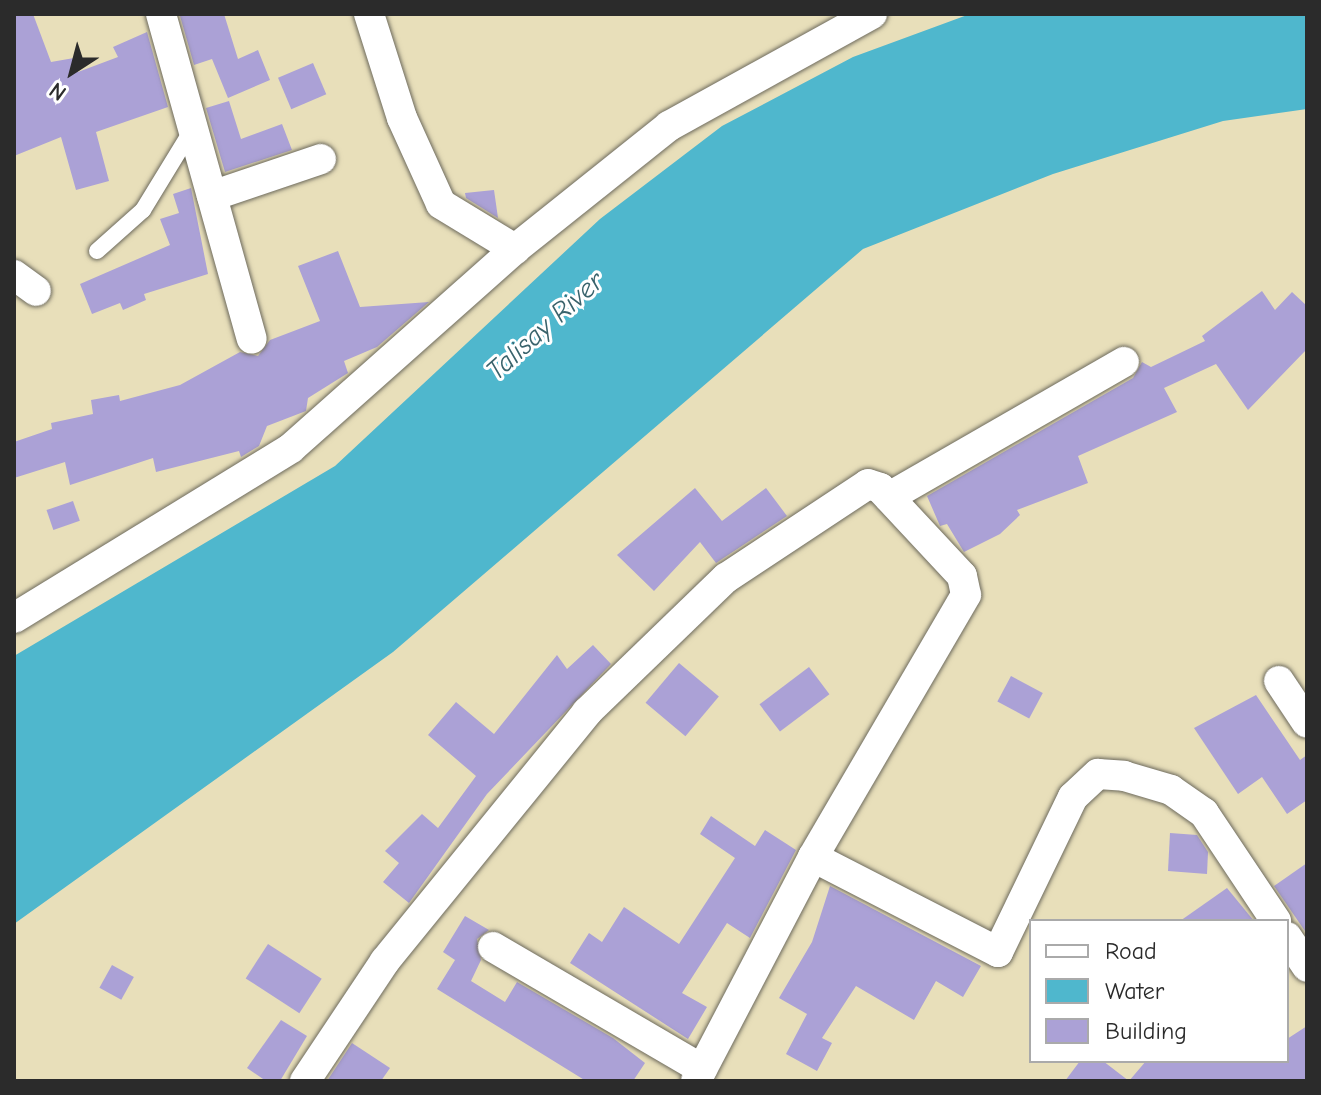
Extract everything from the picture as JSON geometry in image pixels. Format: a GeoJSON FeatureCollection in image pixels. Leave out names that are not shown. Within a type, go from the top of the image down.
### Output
{"type":"FeatureCollection","features":[{"type":"Feature","properties":{"kind":"street"},"geometry":{"type":"LineString","coordinates":[[161,14],[252,339]]}},
{"type":"Feature","properties":{"kind":"street"},"geometry":{"type":"LineString","coordinates":[[369,14],[402,118],[441,204],[515,249]]}},
{"type":"Feature","properties":{"kind":"street"},"geometry":{"type":"LineString","coordinates":[[14,618],[291,448],[515,249],[669,126],[863,16]]}},
{"type":"Feature","properties":{"kind":"street"},"geometry":{"type":"LineString","coordinates":[[212,196],[321,159]]}},
{"type":"Feature","properties":{"kind":"street"},"geometry":{"type":"LineString","coordinates":[[889,497],[1124,362]]}},
{"type":"Feature","properties":{"kind":"street"},"geometry":{"type":"LineString","coordinates":[[305,1081],[385,961],[587,712],[679,618],[854,488],[868,484],[889,497],[962,576],[966,595],[813,857],[699,1075],[493,947]]}},
{"type":"Feature","properties":{"kind":"street"},"geometry":{"type":"LineString","coordinates":[[1279,681],[1307,723]]}},
{"type":"Feature","properties":{"kind":"street"},"geometry":{"type":"LineString","coordinates":[[813,857],[998,952],[1073,797],[1098,774],[1124,776],[1171,790],[1204,813],[1275,919]]}},
{"type":"Feature","properties":{"kind":"street"},"geometry":{"type":"LineString","coordinates":[[1289,940],[1307,967]]}},
{"type":"Feature","properties":{"kind":"lane"},"geometry":{"type":"LineString","coordinates":[[97,251],[143,210],[193,128]]}},
{"type":"Feature","properties":{"kind":"water","name":"Talisay River"},"geometry":{"type":"Polygon","coordinates":[[[970,14],[1307,14],[1307,109],[1223,121],[1053,174],[863,249],[393,652],[14,924],[14,656],[335,466],[600,219],[722,126],[853,57],[970,14]]]}},
{"type":"Feature","properties":{"kind":"building"},"geometry":{"type":"Polygon","coordinates":[[[14,14],[33,14],[51,62],[74,58],[78,72],[118,57],[113,47],[147,32],[168,107],[96,132],[109,181],[76,190],[61,137],[14,156],[14,14]]]}},
{"type":"Feature","properties":{"kind":"building"},"geometry":{"type":"Polygon","coordinates":[[[224,14],[238,59],[258,50],[270,80],[228,98],[212,59],[194,65],[180,16],[224,14]]]}},
{"type":"Feature","properties":{"kind":"building"},"geometry":{"type":"Polygon","coordinates":[[[313,63],[326,94],[291,109],[278,78],[313,63]]]}},
{"type":"Feature","properties":{"kind":"building"},"geometry":{"type":"Polygon","coordinates":[[[229,101],[241,139],[282,124],[292,150],[225,172],[206,108],[229,101]]]}},
{"type":"Feature","properties":{"kind":"building"},"geometry":{"type":"Polygon","coordinates":[[[191,188],[208,274],[144,294],[146,300],[123,310],[120,303],[92,314],[80,284],[170,245],[160,219],[179,213],[173,194],[191,188]]]}},
{"type":"Feature","properties":{"kind":"building"},"geometry":{"type":"Polygon","coordinates":[[[494,190],[498,218],[466,198],[465,193],[494,190]]]}},
{"type":"Feature","properties":{"kind":"building"},"geometry":{"type":"Polygon","coordinates":[[[338,251],[360,307],[429,302],[377,347],[344,361],[348,373],[308,398],[306,411],[267,426],[259,446],[241,457],[239,451],[156,472],[153,458],[70,485],[65,462],[14,478],[14,442],[52,429],[51,423],[93,414],[91,400],[119,395],[120,401],[180,385],[240,352],[258,356],[270,340],[320,321],[298,266],[338,251]]]}},
{"type":"Feature","properties":{"kind":"building"},"geometry":{"type":"Polygon","coordinates":[[[1262,291],[1275,310],[1292,292],[1307,306],[1307,349],[1248,410],[1216,364],[1164,388],[1177,412],[1078,456],[1088,483],[1017,510],[1020,515],[1000,534],[964,552],[947,524],[940,526],[927,496],[1133,378],[1142,362],[1151,367],[1205,341],[1202,336],[1262,291]]]}},
{"type":"Feature","properties":{"kind":"building"},"geometry":{"type":"Polygon","coordinates":[[[695,488],[722,521],[766,488],[787,516],[716,563],[700,542],[654,591],[617,555],[695,488]]]}},
{"type":"Feature","properties":{"kind":"building"},"geometry":{"type":"Polygon","coordinates":[[[73,501],[80,521],[53,530],[47,510],[73,501]]]}},
{"type":"Feature","properties":{"kind":"building"},"geometry":{"type":"Polygon","coordinates":[[[593,645],[611,664],[487,794],[409,903],[383,882],[399,863],[385,851],[422,814],[438,828],[476,776],[428,735],[456,702],[494,734],[557,655],[567,669],[593,645]]]}},
{"type":"Feature","properties":{"kind":"building"},"geometry":{"type":"Polygon","coordinates":[[[679,663],[719,696],[685,736],[646,703],[679,663]]]}},
{"type":"Feature","properties":{"kind":"building"},"geometry":{"type":"Polygon","coordinates":[[[809,667],[829,694],[780,731],[759,704],[809,667]]]}},
{"type":"Feature","properties":{"kind":"building"},"geometry":{"type":"Polygon","coordinates":[[[1011,676],[1043,693],[1029,719],[997,702],[1011,676]]]}},
{"type":"Feature","properties":{"kind":"building"},"geometry":{"type":"Polygon","coordinates":[[[1256,695],[1300,760],[1307,755],[1307,800],[1287,814],[1262,777],[1238,794],[1194,728],[1256,695]]]}},
{"type":"Feature","properties":{"kind":"building"},"geometry":{"type":"Polygon","coordinates":[[[711,816],[755,846],[765,830],[796,850],[750,938],[727,923],[682,993],[707,1007],[688,1039],[570,963],[589,933],[602,942],[624,907],[679,944],[735,858],[700,834],[711,816]]]}},
{"type":"Feature","properties":{"kind":"building"},"geometry":{"type":"Polygon","coordinates":[[[1170,833],[1197,835],[1208,852],[1207,874],[1168,871],[1170,833]]]}},
{"type":"Feature","properties":{"kind":"building"},"geometry":{"type":"Polygon","coordinates":[[[1307,863],[1307,934],[1274,886],[1307,863]]]}},
{"type":"Feature","properties":{"kind":"building"},"geometry":{"type":"Polygon","coordinates":[[[830,886],[981,966],[963,997],[936,981],[914,1020],[856,986],[822,1038],[832,1043],[817,1071],[786,1054],[807,1014],[779,998],[812,942],[830,886]]]}},
{"type":"Feature","properties":{"kind":"building"},"geometry":{"type":"Polygon","coordinates":[[[1227,888],[1252,919],[1183,919],[1227,888]]]}},
{"type":"Feature","properties":{"kind":"building"},"geometry":{"type":"Polygon","coordinates":[[[465,916],[489,930],[477,939],[481,960],[471,981],[505,1002],[517,982],[613,1038],[645,1063],[633,1081],[586,1081],[437,989],[455,960],[443,952],[465,916]]]}},
{"type":"Feature","properties":{"kind":"building"},"geometry":{"type":"Polygon","coordinates":[[[268,944],[322,979],[299,1013],[246,978],[268,944]]]}},
{"type":"Feature","properties":{"kind":"building"},"geometry":{"type":"Polygon","coordinates":[[[112,965],[134,977],[121,1000],[99,988],[112,965]]]}},
{"type":"Feature","properties":{"kind":"building"},"geometry":{"type":"Polygon","coordinates":[[[281,1020],[307,1036],[280,1081],[266,1081],[247,1068],[281,1020]]]}},
{"type":"Feature","properties":{"kind":"building"},"geometry":{"type":"Polygon","coordinates":[[[1307,1026],[1307,1081],[1129,1081],[1144,1063],[1289,1063],[1289,1038],[1307,1026]]]}},
{"type":"Feature","properties":{"kind":"building"},"geometry":{"type":"Polygon","coordinates":[[[352,1043],[390,1068],[381,1081],[327,1081],[352,1043]]]}},
{"type":"Feature","properties":{"kind":"building"},"geometry":{"type":"Polygon","coordinates":[[[1078,1063],[1106,1063],[1129,1081],[1065,1081],[1078,1063]]]}}]}
